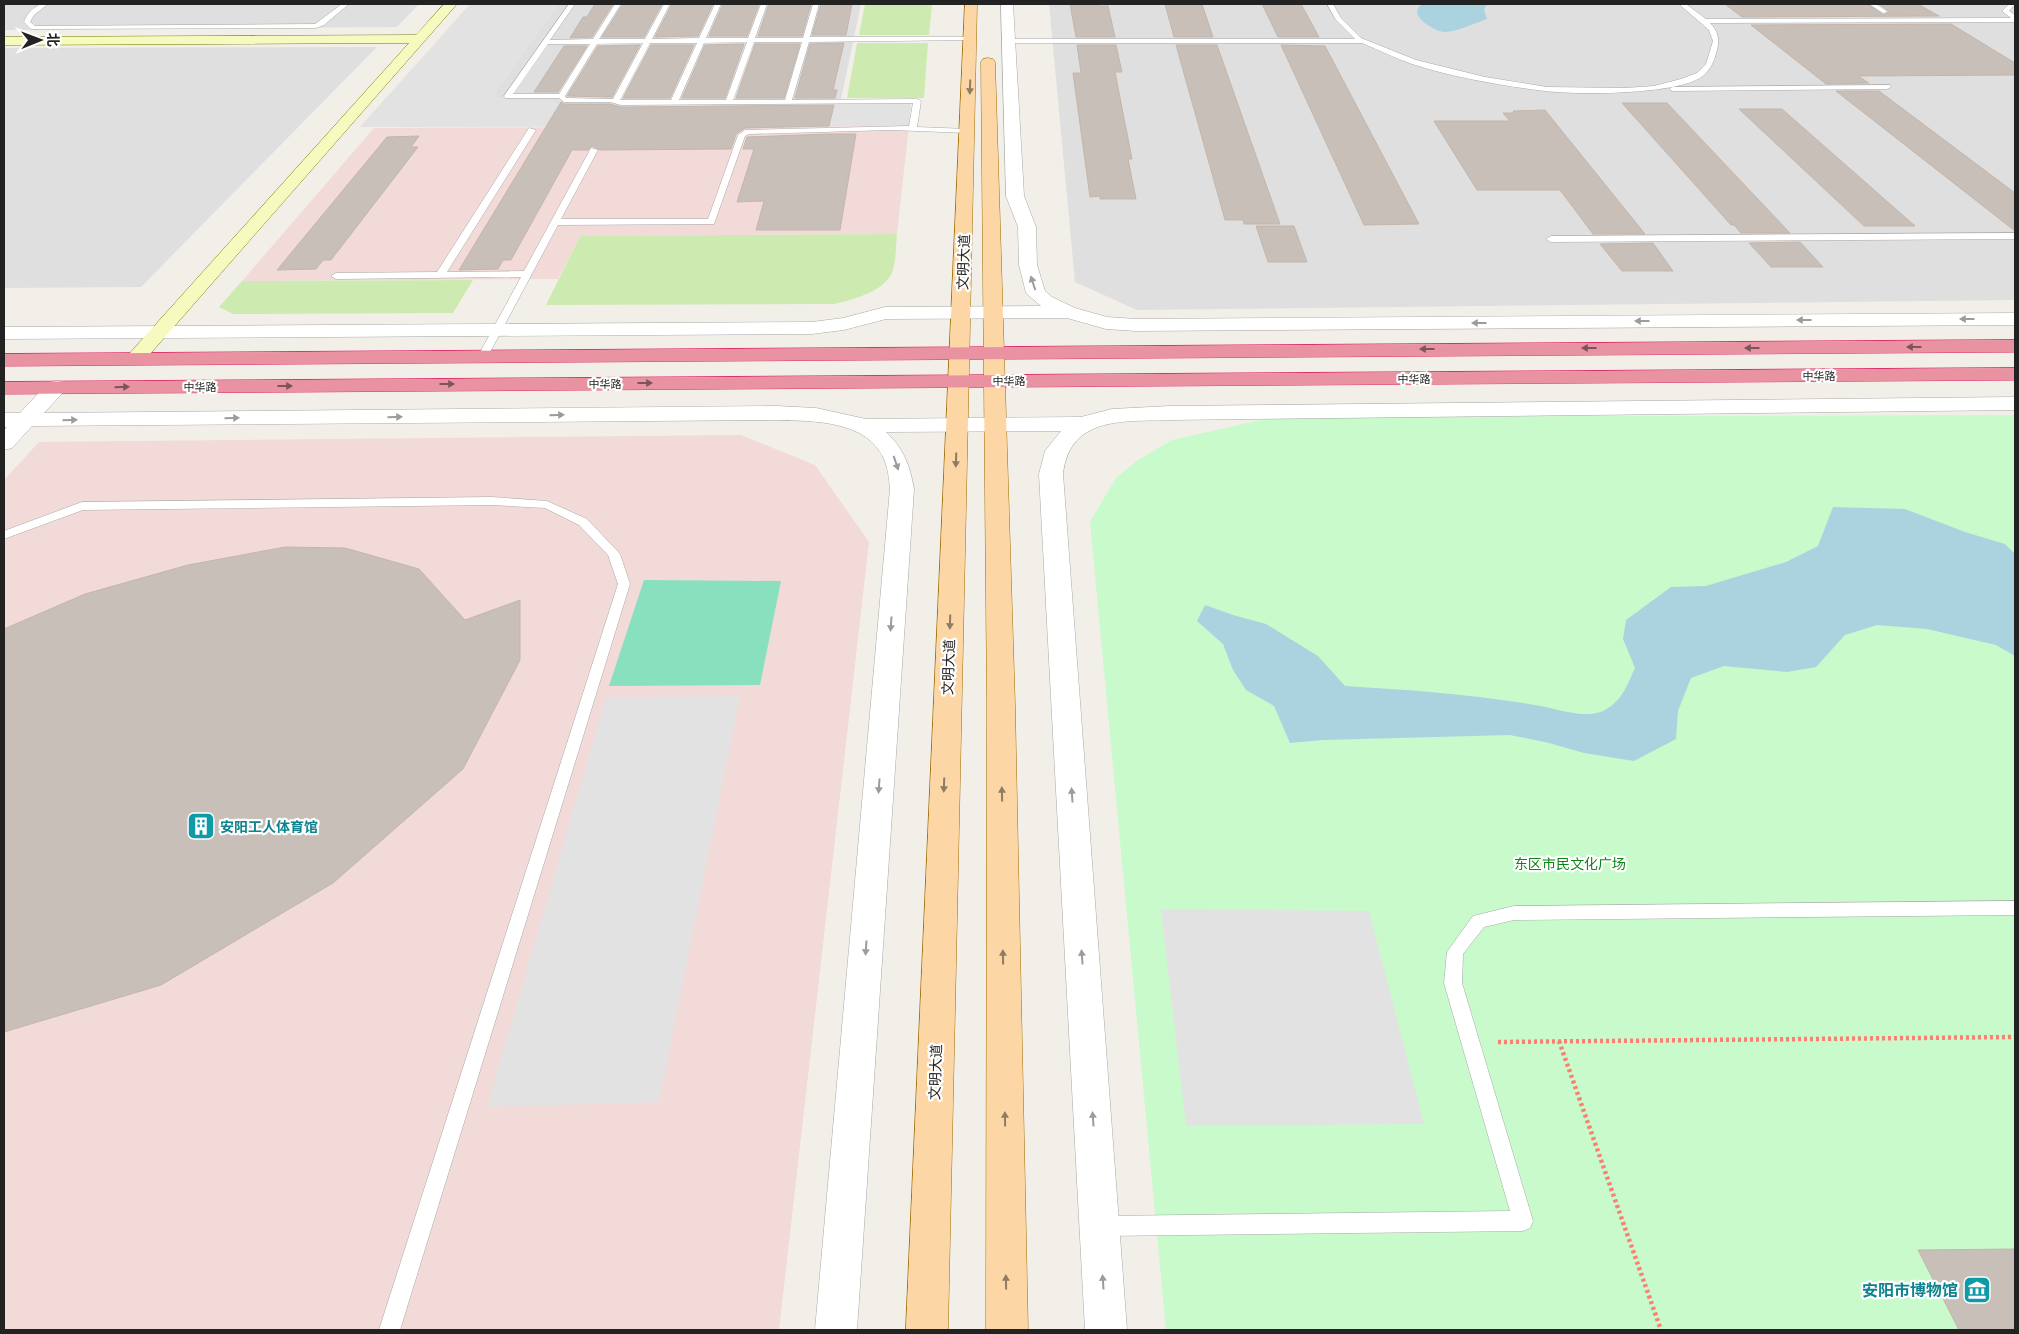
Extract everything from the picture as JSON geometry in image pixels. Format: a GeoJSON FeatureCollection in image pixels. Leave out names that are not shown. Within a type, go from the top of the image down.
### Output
{"type":"FeatureCollection","features":[{"type":"Feature","properties":{"kind":"highway"},"geometry":{"type":"LineString","coordinates":[[4,360],[2015,346]]}},
{"type":"Feature","properties":{"kind":"highway","name":"中华路"},"geometry":{"type":"LineString","coordinates":[[4,388],[2015,374]]}},
{"type":"Feature","properties":{"kind":"main road","name":"文明大道"},"geometry":{"type":"LineString","coordinates":[[927,1330],[972,4]]}},
{"type":"Feature","properties":{"kind":"main road","name":"文明大道"},"geometry":{"type":"LineString","coordinates":[[987,4],[1001,706],[1007,1330]]}},
{"type":"Feature","properties":{"kind":"street"},"geometry":{"type":"LineString","coordinates":[[136,358],[451,4]]}},
{"type":"Feature","properties":{"kind":"street"},"geometry":{"type":"LineString","coordinates":[[1007,4],[1015,196],[1027,228],[1028,265],[1036,293],[1045,301],[1068,312],[1106,323],[1136,325],[2015,319]]}},
{"type":"Feature","properties":{"kind":"street"},"geometry":{"type":"LineString","coordinates":[[4,41],[420,39]]}},
{"type":"Feature","properties":{"kind":"street"},"geometry":{"type":"LineString","coordinates":[[4,333],[812,328],[844,324],[885,313],[1068,312]]}},
{"type":"Feature","properties":{"kind":"street"},"geometry":{"type":"LineString","coordinates":[[4,443],[57,388]]}},
{"type":"Feature","properties":{"kind":"street"},"geometry":{"type":"LineString","coordinates":[[4,420],[777,413],[816,415],[866,426],[995,425],[1082,424],[1112,416],[1170,413],[2015,404]]}},
{"type":"Feature","properties":{"kind":"street"},"geometry":{"type":"LineString","coordinates":[[1082,424],[1063,439],[1052,460],[1051,474],[1106,1330]]}},
{"type":"Feature","properties":{"kind":"street"},"geometry":{"type":"LineString","coordinates":[[836,1330],[902,489],[900,473],[892,449],[866,426]]}},
{"type":"Feature","properties":{"kind":"lane"},"geometry":{"type":"LineString","coordinates":[[45,4],[32,12],[28,19],[27,22],[33,28],[316,26],[322,24],[346,4]]}},
{"type":"Feature","properties":{"kind":"lane"},"geometry":{"type":"LineString","coordinates":[[572,4],[508,96],[561,96],[564,100],[674,102],[917,101],[913,129]]}},
{"type":"Feature","properties":{"kind":"lane"},"geometry":{"type":"LineString","coordinates":[[561,96],[618,4]]}},
{"type":"Feature","properties":{"kind":"lane"},"geometry":{"type":"LineString","coordinates":[[616,101],[667,4]]}},
{"type":"Feature","properties":{"kind":"lane"},"geometry":{"type":"LineString","coordinates":[[674,102],[718,4]]}},
{"type":"Feature","properties":{"kind":"lane"},"geometry":{"type":"LineString","coordinates":[[729,102],[764,4]]}},
{"type":"Feature","properties":{"kind":"lane"},"geometry":{"type":"LineString","coordinates":[[788,102],[816,4]]}},
{"type":"Feature","properties":{"kind":"lane"},"geometry":{"type":"LineString","coordinates":[[1330,4],[1338,19],[1362,41],[1414,62],[1485,79],[1547,89],[1887,87]]}},
{"type":"Feature","properties":{"kind":"lane"},"geometry":{"type":"LineString","coordinates":[[1624,90],[1654,88],[1683,82],[1700,75],[1709,64],[1716,41],[1712,29],[1695,12],[1682,4]]}},
{"type":"Feature","properties":{"kind":"lane"},"geometry":{"type":"LineString","coordinates":[[1872,4],[1885,12]]}},
{"type":"Feature","properties":{"kind":"lane"},"geometry":{"type":"LineString","coordinates":[[2005,12],[2012,4]]}},
{"type":"Feature","properties":{"kind":"lane"},"geometry":{"type":"LineString","coordinates":[[1695,12],[1705,12]]}},
{"type":"Feature","properties":{"kind":"lane"},"geometry":{"type":"LineString","coordinates":[[1865,12],[1894,12]]}},
{"type":"Feature","properties":{"kind":"lane"},"geometry":{"type":"LineString","coordinates":[[1996,12],[2005,12],[2015,19]]}},
{"type":"Feature","properties":{"kind":"lane"},"geometry":{"type":"LineString","coordinates":[[1704,21],[2015,19]]}},
{"type":"Feature","properties":{"kind":"lane"},"geometry":{"type":"LineString","coordinates":[[1008,37],[1352,33]]}},
{"type":"Feature","properties":{"kind":"lane"},"geometry":{"type":"LineString","coordinates":[[1008,37],[1362,41]]}},
{"type":"Feature","properties":{"kind":"lane"},"geometry":{"type":"LineString","coordinates":[[545,42],[971,38]]}},
{"type":"Feature","properties":{"kind":"lane"},"geometry":{"type":"LineString","coordinates":[[555,222],[711,222],[742,135],[755,130],[913,129],[968,131]]}},
{"type":"Feature","properties":{"kind":"lane"},"geometry":{"type":"LineString","coordinates":[[440,275],[532,130]]}},
{"type":"Feature","properties":{"kind":"lane"},"geometry":{"type":"LineString","coordinates":[[483,356],[594,150]]}},
{"type":"Feature","properties":{"kind":"lane"},"geometry":{"type":"LineString","coordinates":[[1551,239],[2015,236]]}},
{"type":"Feature","properties":{"kind":"lane"},"geometry":{"type":"LineString","coordinates":[[336,276],[527,274]]}},
{"type":"Feature","properties":{"kind":"lane"},"geometry":{"type":"LineString","coordinates":[[4,535],[82,506],[492,501],[547,505],[583,522],[614,554],[624,584],[389,1330]]}},
{"type":"Feature","properties":{"kind":"lane"},"geometry":{"type":"LineString","coordinates":[[1100,1226],[1523,1221],[1453,983],[1455,952],[1479,921],[1514,913],[2015,908]]}},
{"type":"Feature","properties":{"kind":"path"},"geometry":{"type":"LineString","coordinates":[[1470,1042],[2015,1037]]}},
{"type":"Feature","properties":{"kind":"path"},"geometry":{"type":"LineString","coordinates":[[1559,1041],[1661,1330]]}},
{"type":"Feature","properties":{"kind":"shaded area"},"geometry":{"type":"Polygon","coordinates":[[[4,4],[419,4],[397,27],[4,30],[4,4]]]}},
{"type":"Feature","properties":{"kind":"shaded area"},"geometry":{"type":"Polygon","coordinates":[[[470,4],[558,4],[491,98],[552,99],[555,103],[607,102],[611,106],[911,103],[909,126],[360,127],[470,4]]]}},
{"type":"Feature","properties":{"kind":"shaded area"},"geometry":{"type":"Polygon","coordinates":[[[558,4],[861,4],[840,104],[611,106],[607,102],[555,103],[491,98],[558,4]]]}},
{"type":"Feature","properties":{"kind":"shaded area"},"geometry":{"type":"Polygon","coordinates":[[[1049,4],[2013,4],[2015,5],[2015,300],[1137,310],[1075,282],[1049,4]]]}},
{"type":"Feature","properties":{"kind":"shaded area"},"geometry":{"type":"Polygon","coordinates":[[[377,47],[141,287],[4,288],[4,48],[377,47]]]}},
{"type":"Feature","properties":{"kind":"shaded area"},"geometry":{"type":"Polygon","coordinates":[[[909,126],[897,234],[580,236],[558,279],[242,281],[374,128],[909,126]]]}},
{"type":"Feature","properties":{"kind":"shaded area"},"geometry":{"type":"Polygon","coordinates":[[[741,435],[815,465],[869,542],[779,1330],[4,1330],[4,480],[39,442],[741,435]]]}},
{"type":"Feature","properties":{"kind":"shaded area"},"geometry":{"type":"Polygon","coordinates":[[[740,696],[659,1102],[487,1107],[606,697],[740,696]]]}},
{"type":"Feature","properties":{"kind":"shaded area"},"geometry":{"type":"Polygon","coordinates":[[[1161,909],[1369,911],[1424,1124],[1186,1126],[1161,909]]]}},
{"type":"Feature","properties":{"kind":"green space"},"geometry":{"type":"Polygon","coordinates":[[[865,4],[932,4],[929,35],[859,35],[865,4]]]}},
{"type":"Feature","properties":{"kind":"green space"},"geometry":{"type":"Polygon","coordinates":[[[857,43],[928,43],[924,98],[847,98],[857,43]]]}},
{"type":"Feature","properties":{"kind":"green space"},"geometry":{"type":"Polygon","coordinates":[[[897,234],[893,270],[884,284],[868,293],[834,304],[546,305],[580,236],[897,234]]]}},
{"type":"Feature","properties":{"kind":"green space"},"geometry":{"type":"Polygon","coordinates":[[[473,280],[453,313],[233,314],[219,307],[242,281],[473,280]]]}},
{"type":"Feature","properties":{"kind":"green space","name":"东区市民文化广场"},"geometry":{"type":"Polygon","coordinates":[[[2015,415],[2015,1330],[1166,1330],[1090,522],[1116,478],[1138,460],[1172,440],[1274,417],[2015,415]]]}},
{"type":"Feature","properties":{"kind":"green space"},"geometry":{"type":"Polygon","coordinates":[[[644,580],[781,581],[760,685],[609,686],[644,580]]]}},
{"type":"Feature","properties":{"kind":"water"},"geometry":{"type":"Polygon","coordinates":[[[1423,4],[1487,4],[1484,10],[1487,19],[1455,31],[1440,31],[1428,26],[1419,17],[1418,8],[1423,4]]]}},
{"type":"Feature","properties":{"kind":"water"},"geometry":{"type":"Polygon","coordinates":[[[1833,507],[1905,509],[1965,532],[2005,544],[2015,554],[2015,656],[1996,645],[1927,629],[1877,625],[1845,635],[1816,667],[1787,672],[1724,666],[1691,678],[1678,711],[1676,739],[1634,761],[1584,753],[1510,735],[1322,740],[1290,743],[1274,706],[1246,690],[1233,670],[1223,644],[1197,621],[1205,605],[1266,624],[1318,656],[1345,686],[1471,696],[1568,712],[1598,713],[1616,702],[1627,686],[1635,668],[1623,639],[1626,620],[1671,587],[1706,586],[1786,562],[1818,546],[1833,507]]]}},
{"type":"Feature","properties":{"kind":"building"},"geometry":{"type":"Polygon","coordinates":[[[595,4],[613,4],[592,37],[570,38],[583,17],[587,17],[595,4]]]}},
{"type":"Feature","properties":{"kind":"building"},"geometry":{"type":"Polygon","coordinates":[[[623,4],[662,4],[644,37],[602,37],[623,4]]]}},
{"type":"Feature","properties":{"kind":"building"},"geometry":{"type":"Polygon","coordinates":[[[672,4],[713,4],[698,36],[655,37],[672,4]]]}},
{"type":"Feature","properties":{"kind":"building"},"geometry":{"type":"Polygon","coordinates":[[[723,4],[759,4],[747,36],[709,36],[723,4]]]}},
{"type":"Feature","properties":{"kind":"building"},"geometry":{"type":"Polygon","coordinates":[[[769,4],[811,4],[802,36],[758,36],[769,4]]]}},
{"type":"Feature","properties":{"kind":"building"},"geometry":{"type":"Polygon","coordinates":[[[821,4],[852,4],[846,35],[812,35],[821,4]]]}},
{"type":"Feature","properties":{"kind":"building"},"geometry":{"type":"Polygon","coordinates":[[[1070,4],[1108,6],[1115,37],[1076,37],[1070,4]]]}},
{"type":"Feature","properties":{"kind":"building"},"geometry":{"type":"Polygon","coordinates":[[[1165,4],[1202,4],[1213,37],[1174,37],[1165,4]]]}},
{"type":"Feature","properties":{"kind":"building"},"geometry":{"type":"Polygon","coordinates":[[[1262,4],[1301,4],[1319,37],[1278,37],[1262,4]]]}},
{"type":"Feature","properties":{"kind":"building"},"geometry":{"type":"Polygon","coordinates":[[[1725,4],[1867,4],[1883,15],[1890,12],[1879,4],[1918,4],[1939,16],[1742,17],[1725,4]]]}},
{"type":"Feature","properties":{"kind":"building"},"geometry":{"type":"Polygon","coordinates":[[[1951,24],[2015,63],[2015,75],[1858,76],[1869,83],[1826,84],[1751,25],[1951,24]]]}},
{"type":"Feature","properties":{"kind":"building"},"geometry":{"type":"Polygon","coordinates":[[[844,43],[833,90],[837,90],[835,98],[795,98],[810,44],[844,43]]]}},
{"type":"Feature","properties":{"kind":"building"},"geometry":{"type":"Polygon","coordinates":[[[744,44],[725,98],[682,98],[705,45],[744,44]]]}},
{"type":"Feature","properties":{"kind":"building"},"geometry":{"type":"Polygon","coordinates":[[[755,44],[800,44],[784,98],[736,98],[755,44]]]}},
{"type":"Feature","properties":{"kind":"building"},"geometry":{"type":"Polygon","coordinates":[[[640,45],[612,97],[567,96],[598,46],[640,45]]]}},
{"type":"Feature","properties":{"kind":"building"},"geometry":{"type":"Polygon","coordinates":[[[651,45],[694,45],[670,98],[623,98],[651,45]]]}},
{"type":"Feature","properties":{"kind":"building"},"geometry":{"type":"Polygon","coordinates":[[[1077,45],[1116,45],[1122,72],[1115,72],[1132,159],[1128,159],[1136,199],[1100,199],[1100,196],[1090,197],[1073,73],[1081,73],[1077,45]]]}},
{"type":"Feature","properties":{"kind":"building"},"geometry":{"type":"Polygon","coordinates":[[[1176,45],[1217,45],[1280,224],[1244,224],[1243,220],[1225,220],[1176,45]]]}},
{"type":"Feature","properties":{"kind":"building"},"geometry":{"type":"Polygon","coordinates":[[[1281,45],[1325,46],[1419,224],[1364,225],[1281,45]]]}},
{"type":"Feature","properties":{"kind":"building"},"geometry":{"type":"Polygon","coordinates":[[[564,46],[587,46],[558,92],[534,92],[564,46]]]}},
{"type":"Feature","properties":{"kind":"building"},"geometry":{"type":"Polygon","coordinates":[[[1836,91],[1879,91],[2015,193],[2015,231],[1836,91]]]}},
{"type":"Feature","properties":{"kind":"building"},"geometry":{"type":"Polygon","coordinates":[[[561,102],[564,104],[610,104],[621,107],[834,105],[829,126],[745,128],[736,134],[731,149],[600,150],[592,146],[588,150],[572,150],[511,260],[503,260],[498,269],[459,270],[561,102]]]}},
{"type":"Feature","properties":{"kind":"building"},"geometry":{"type":"Polygon","coordinates":[[[1622,103],[1667,103],[1790,233],[1741,233],[1734,225],[1731,225],[1622,103]]]}},
{"type":"Feature","properties":{"kind":"building"},"geometry":{"type":"Polygon","coordinates":[[[1739,109],[1782,109],[1915,226],[1864,226],[1739,109]]]}},
{"type":"Feature","properties":{"kind":"building"},"geometry":{"type":"Polygon","coordinates":[[[1545,110],[1645,234],[1593,234],[1560,190],[1477,190],[1434,121],[1510,121],[1503,113],[1545,110]]]}},
{"type":"Feature","properties":{"kind":"building"},"geometry":{"type":"Polygon","coordinates":[[[856,134],[840,230],[756,230],[764,201],[737,202],[754,149],[743,149],[747,137],[856,134]]]}},
{"type":"Feature","properties":{"kind":"building"},"geometry":{"type":"Polygon","coordinates":[[[419,136],[411,147],[418,147],[331,260],[323,260],[316,269],[277,270],[387,137],[419,136]]]}},
{"type":"Feature","properties":{"kind":"building"},"geometry":{"type":"Polygon","coordinates":[[[1256,226],[1294,226],[1307,262],[1268,262],[1256,226]]]}},
{"type":"Feature","properties":{"kind":"building"},"geometry":{"type":"Polygon","coordinates":[[[1800,242],[1823,267],[1771,267],[1749,243],[1800,242]]]}},
{"type":"Feature","properties":{"kind":"building"},"geometry":{"type":"Polygon","coordinates":[[[1653,243],[1673,271],[1622,271],[1600,244],[1653,243]]]}},
{"type":"Feature","properties":{"kind":"building","name":"安阳工人体育馆"},"geometry":{"type":"Polygon","coordinates":[[[285,547],[345,548],[419,569],[465,620],[520,600],[520,660],[463,769],[333,883],[161,985],[4,1032],[4,629],[85,594],[188,565],[285,547]]]}},
{"type":"Feature","properties":{"kind":"building","name":"安阳市博物馆"},"geometry":{"type":"Polygon","coordinates":[[[2015,1249],[2015,1330],[1959,1330],[1918,1250],[2015,1249]]]}},
{"type":"Feature","properties":{"kind":"place","name":"安阳工人体育馆"},"geometry":{"type":"Point","coordinates":[201,826]}},
{"type":"Feature","properties":{"kind":"place","name":"安阳市博物馆"},"geometry":{"type":"Point","coordinates":[1977,1290]}}]}
